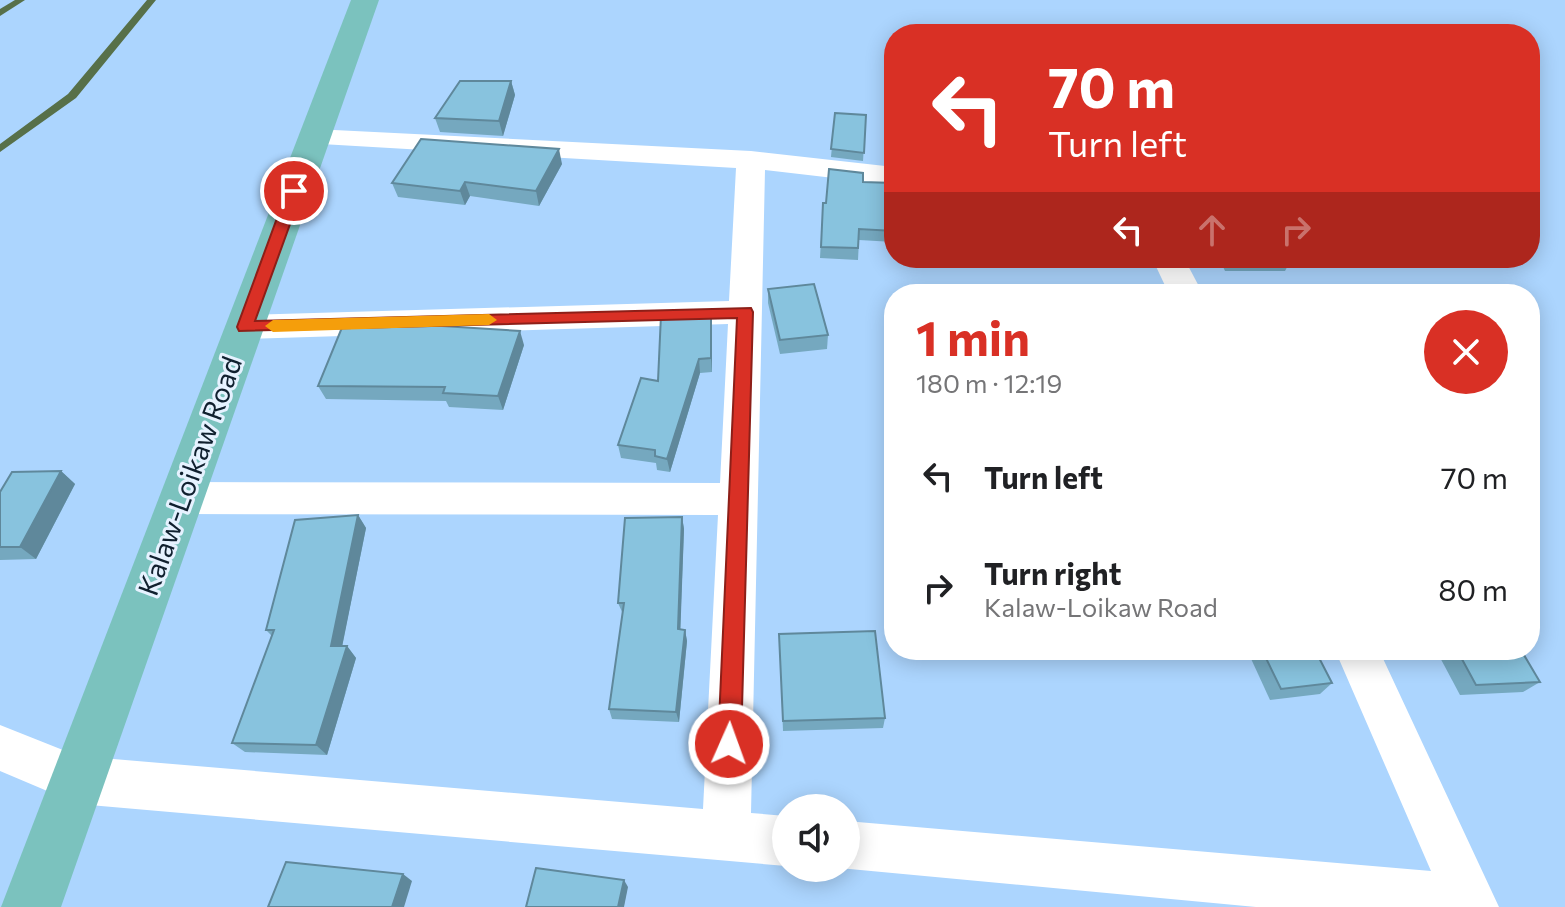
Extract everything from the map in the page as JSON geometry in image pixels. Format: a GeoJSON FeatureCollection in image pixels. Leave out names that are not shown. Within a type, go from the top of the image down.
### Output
{"type":"FeatureCollection","features":[{"type":"Feature","properties":{"kind":"main road","name":"Kalaw-Loikaw Road"},"geometry":{"type":"LineString","coordinates":[[31,907],[365,0]]}},
{"type":"Feature","properties":{"kind":"street"},"geometry":{"type":"LineString","coordinates":[[314,137],[751,160],[884,175]]}},
{"type":"Feature","properties":{"kind":"street"},"geometry":{"type":"LineString","coordinates":[[726,836],[751,160]]}},
{"type":"Feature","properties":{"kind":"street"},"geometry":{"type":"LineString","coordinates":[[245,327],[745,312]]}},
{"type":"Feature","properties":{"kind":"street"},"geometry":{"type":"LineString","coordinates":[[182,498],[738,499]]}},
{"type":"Feature","properties":{"kind":"street"},"geometry":{"type":"LineString","coordinates":[[860,847],[1472,903],[1362,660]]}},
{"type":"Feature","properties":{"kind":"street"},"geometry":{"type":"LineString","coordinates":[[0,748],[78,780],[772,840]]}},
{"type":"Feature","properties":{"kind":"building"},"geometry":{"type":"Polygon","coordinates":[[[460,81],[511,81],[499,121],[435,118],[460,81]]]}},
{"type":"Feature","properties":{"kind":"building"},"geometry":{"type":"Polygon","coordinates":[[[835,113],[866,115],[864,153],[831,149],[835,113]]]}},
{"type":"Feature","properties":{"kind":"building"},"geometry":{"type":"Polygon","coordinates":[[[421,139],[559,149],[536,191],[465,182],[460,191],[392,183],[421,139]]]}},
{"type":"Feature","properties":{"kind":"building"},"geometry":{"type":"Polygon","coordinates":[[[829,169],[863,173],[863,182],[884,183],[884,230],[859,229],[858,248],[821,247],[823,203],[826,203],[829,169]]]}},
{"type":"Feature","properties":{"kind":"building"},"geometry":{"type":"Polygon","coordinates":[[[814,284],[828,335],[780,340],[768,289],[814,284]]]}},
{"type":"Feature","properties":{"kind":"building"},"geometry":{"type":"Polygon","coordinates":[[[711,313],[711,358],[699,359],[667,459],[655,456],[655,450],[618,445],[641,378],[658,381],[661,315],[711,313]]]}},
{"type":"Feature","properties":{"kind":"building"},"geometry":{"type":"Polygon","coordinates":[[[410,324],[520,331],[498,396],[443,393],[445,387],[318,386],[343,325],[410,324]]]}},
{"type":"Feature","properties":{"kind":"building"},"geometry":{"type":"Polygon","coordinates":[[[61,471],[20,547],[0,547],[0,492],[12,472],[61,471]]]}},
{"type":"Feature","properties":{"kind":"building"},"geometry":{"type":"Polygon","coordinates":[[[358,515],[331,646],[347,646],[316,745],[232,743],[274,630],[266,630],[295,520],[358,515]]]}},
{"type":"Feature","properties":{"kind":"building"},"geometry":{"type":"Polygon","coordinates":[[[682,517],[678,629],[685,630],[676,712],[609,709],[624,603],[618,603],[625,518],[682,517]]]}},
{"type":"Feature","properties":{"kind":"building"},"geometry":{"type":"Polygon","coordinates":[[[875,631],[885,718],[783,721],[779,634],[875,631]]]}},
{"type":"Feature","properties":{"kind":"building"},"geometry":{"type":"Polygon","coordinates":[[[1267,660],[1320,660],[1332,683],[1281,689],[1267,660]]]}},
{"type":"Feature","properties":{"kind":"building"},"geometry":{"type":"Polygon","coordinates":[[[1462,660],[1527,660],[1540,682],[1476,685],[1462,660]]]}},
{"type":"Feature","properties":{"kind":"building"},"geometry":{"type":"Polygon","coordinates":[[[286,862],[403,874],[392,907],[268,907],[286,862]]]}},
{"type":"Feature","properties":{"kind":"building"},"geometry":{"type":"Polygon","coordinates":[[[536,868],[624,880],[618,907],[526,907],[536,868]]]}},
{"type":"Feature","properties":{"kind":"waterway"},"geometry":{"type":"LineString","coordinates":[[0,13],[21,0]]}},
{"type":"Feature","properties":{"kind":"waterway"},"geometry":{"type":"LineString","coordinates":[[0,149],[72,96],[152,0]]}},
{"type":"Feature","properties":{"kind":"slow traffic"},"geometry":{"type":"LineString","coordinates":[[273,326],[489,320]]}},
{"type":"Feature","properties":{"kind":"route"},"geometry":{"type":"LineString","coordinates":[[294,191],[245,327],[745,312],[729,744]]}}]}
